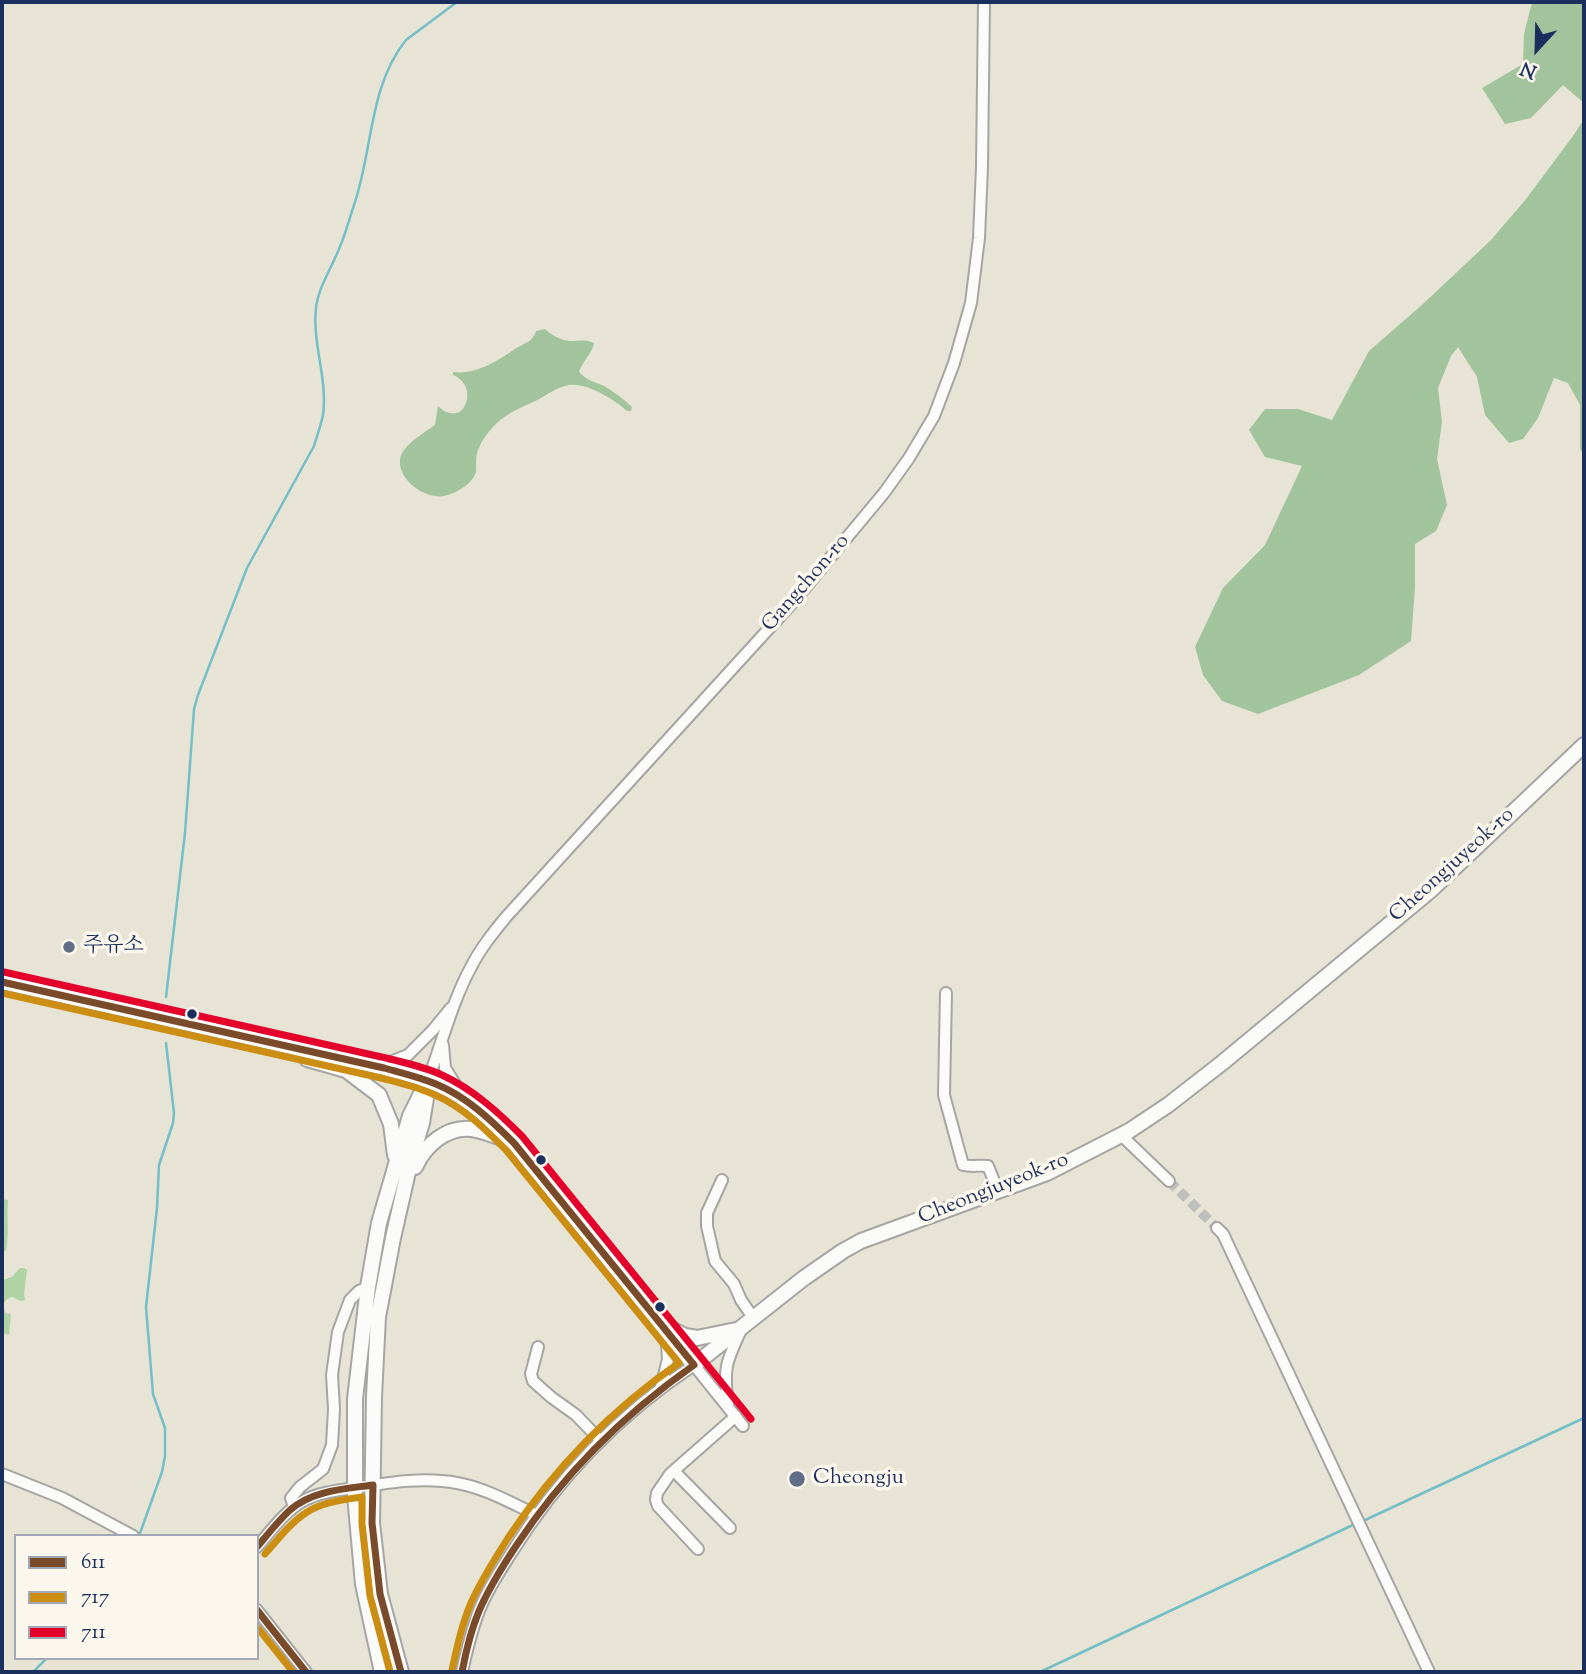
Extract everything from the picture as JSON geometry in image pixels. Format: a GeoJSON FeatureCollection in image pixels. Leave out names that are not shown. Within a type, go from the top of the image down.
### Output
{"type":"FeatureCollection","features":[{"type":"Feature","properties":{"kind":"main road","name":"Cheongjuyeok-ro"},"geometry":{"type":"LineString","coordinates":[[694,1365],[804,1278],[852,1246],[1047,1173],[1121,1135],[1168,1105],[1432,889],[1584,745]]}},
{"type":"Feature","properties":{"kind":"main road"},"geometry":{"type":"LineString","coordinates":[[2,982],[378,1067],[428,1080],[465,1100],[487,1116],[514,1143],[694,1365]]}},
{"type":"Feature","properties":{"kind":"main road"},"geometry":{"type":"LineString","coordinates":[[286,1045],[305,1058],[346,1070],[379,1095],[391,1124],[396,1163]]}},
{"type":"Feature","properties":{"kind":"main road"},"geometry":{"type":"LineString","coordinates":[[382,1672],[363,1584],[355,1488],[355,1399],[368,1287],[379,1223],[410,1116],[428,1080]]}},
{"type":"Feature","properties":{"kind":"main road"},"geometry":{"type":"LineString","coordinates":[[401,1672],[380,1594],[372,1523],[374,1396],[378,1317],[403,1193],[422,1123],[428,1080]]}},
{"type":"Feature","properties":{"kind":"main road"},"geometry":{"type":"LineString","coordinates":[[403,1193],[421,1153],[439,1138],[455,1131],[471,1129],[514,1143]]}},
{"type":"Feature","properties":{"kind":"main road"},"geometry":{"type":"LineString","coordinates":[[664,1328],[696,1338],[741,1329]]}},
{"type":"Feature","properties":{"kind":"street","name":"Gangchon-ro"},"geometry":{"type":"LineString","coordinates":[[428,1080],[471,965],[488,939],[795,600],[884,493],[934,416],[954,363],[971,303],[979,239],[984,2]]}},
{"type":"Feature","properties":{"kind":"street"},"geometry":{"type":"LineString","coordinates":[[946,993],[944,1095],[963,1165],[988,1166],[998,1191]]}},
{"type":"Feature","properties":{"kind":"street"},"geometry":{"type":"LineString","coordinates":[[378,1067],[408,1055],[457,1000]]}},
{"type":"Feature","properties":{"kind":"street"},"geometry":{"type":"LineString","coordinates":[[443,1039],[445,1068],[465,1100]]}},
{"type":"Feature","properties":{"kind":"street"},"geometry":{"type":"LineString","coordinates":[[1121,1135],[1169,1181]]}},
{"type":"Feature","properties":{"kind":"street"},"geometry":{"type":"LineString","coordinates":[[722,1180],[706,1213],[716,1261],[734,1284],[754,1319]]}},
{"type":"Feature","properties":{"kind":"street"},"geometry":{"type":"LineString","coordinates":[[1217,1228],[1223,1234],[1429,1672]]}},
{"type":"Feature","properties":{"kind":"street"},"geometry":{"type":"LineString","coordinates":[[294,1507],[291,1499],[300,1487],[323,1469],[332,1445],[332,1375],[338,1332],[350,1300],[368,1287]]}},
{"type":"Feature","properties":{"kind":"street"},"geometry":{"type":"LineString","coordinates":[[661,1387],[668,1359],[664,1328]]}},
{"type":"Feature","properties":{"kind":"street"},"geometry":{"type":"LineString","coordinates":[[736,1417],[725,1384],[727,1359],[741,1329]]}},
{"type":"Feature","properties":{"kind":"street"},"geometry":{"type":"LineString","coordinates":[[538,1347],[531,1374],[533,1381],[551,1398],[576,1415],[601,1441]]}},
{"type":"Feature","properties":{"kind":"street"},"geometry":{"type":"LineString","coordinates":[[694,1365],[736,1417]]}},
{"type":"Feature","properties":{"kind":"street","name":"Cheongjuyeok-ro"},"geometry":{"type":"LineString","coordinates":[[462,1672],[472,1631],[485,1599],[537,1515],[578,1464],[601,1441],[661,1387],[694,1365]]}},
{"type":"Feature","properties":{"kind":"street"},"geometry":{"type":"LineString","coordinates":[[698,1549],[658,1506],[657,1493],[664,1480],[736,1417]]}},
{"type":"Feature","properties":{"kind":"street"},"geometry":{"type":"LineString","coordinates":[[674,1471],[730,1528]]}},
{"type":"Feature","properties":{"kind":"street"},"geometry":{"type":"LineString","coordinates":[[2,1474],[62,1498],[128,1534]]}},
{"type":"Feature","properties":{"kind":"street"},"geometry":{"type":"LineString","coordinates":[[259,1545],[276,1524],[305,1499],[373,1485],[429,1480],[458,1483],[491,1494],[537,1515]]}},
{"type":"Feature","properties":{"kind":"street"},"geometry":{"type":"LineString","coordinates":[[259,1613],[306,1672]]}},
{"type":"Feature","properties":{"kind":"green space"},"geometry":{"type":"Polygon","coordinates":[[[1532,2],[1584,2],[1584,103],[1563,85],[1531,118],[1505,124],[1482,88],[1523,64],[1524,34],[1532,2]]]}},
{"type":"Feature","properties":{"kind":"green space"},"geometry":{"type":"Polygon","coordinates":[[[1584,119],[1584,455],[1580,449],[1580,405],[1568,383],[1554,378],[1538,418],[1523,439],[1509,443],[1485,415],[1477,377],[1458,347],[1451,356],[1438,388],[1442,422],[1437,459],[1447,505],[1436,531],[1415,544],[1411,641],[1359,675],[1258,714],[1222,701],[1203,675],[1195,647],[1223,588],[1265,545],[1302,466],[1265,457],[1249,430],[1265,409],[1298,409],[1332,420],[1369,351],[1491,240],[1526,199],[1584,119]]]}},
{"type":"Feature","properties":{"kind":"green space"},"geometry":{"type":"Polygon","coordinates":[[[545,329],[564,340],[594,343],[579,372],[619,396],[632,407],[631,411],[589,388],[572,385],[561,387],[511,413],[495,425],[479,449],[474,476],[460,489],[439,496],[420,491],[412,485],[401,470],[402,453],[435,425],[438,406],[447,412],[455,413],[462,410],[466,404],[466,388],[453,372],[486,366],[528,342],[536,331],[545,329]]]}},
{"type":"Feature","properties":{"kind":"green space"},"geometry":{"type":"Polygon","coordinates":[[[2,1199],[8,1200],[6,1251],[2,1251],[2,1199]]]}},
{"type":"Feature","properties":{"kind":"green space"},"geometry":{"type":"Polygon","coordinates":[[[20,1268],[27,1270],[25,1300],[12,1297],[3,1304],[5,1313],[11,1314],[9,1335],[2,1333],[2,1280],[12,1277],[20,1268]]]}},
{"type":"Feature","properties":{"kind":"waterway"},"geometry":{"type":"LineString","coordinates":[[166,997],[185,833],[194,709],[198,695],[247,568],[314,446],[319,430],[324,402],[315,321],[317,301],[343,239],[359,187],[384,78],[406,40],[457,2]]}},
{"type":"Feature","properties":{"kind":"waterway"},"geometry":{"type":"LineString","coordinates":[[140,1534],[165,1456],[165,1428],[153,1394],[146,1307],[159,1165],[174,1113],[166,1043]]}},
{"type":"Feature","properties":{"kind":"waterway"},"geometry":{"type":"LineString","coordinates":[[1363,1521],[1584,1418]]}},
{"type":"Feature","properties":{"kind":"waterway"},"geometry":{"type":"LineString","coordinates":[[1040,1672],[1357,1523]]}},
{"type":"Feature","properties":{"kind":"waterway"},"geometry":{"type":"LineString","coordinates":[[33,1672],[45,1660]]}},
{"type":"Feature","properties":{"kind":"tunnel"},"geometry":{"type":"LineString","coordinates":[[1169,1181],[1217,1228]]}},
{"type":"Feature","properties":{"kind":"transit line","name":"711"},"geometry":{"type":"LineString","coordinates":[[4,972],[386,1058],[430,1070],[466,1088],[522,1136],[751,1419]]}},
{"type":"Feature","properties":{"kind":"transit line","name":"611"},"geometry":{"type":"LineString","coordinates":[[2,982],[384,1068],[423,1079],[458,1095],[514,1143],[694,1365],[643,1404],[596,1447],[535,1519],[483,1602],[471,1633],[462,1672]]}},
{"type":"Feature","properties":{"kind":"transit line","name":"717"},"geometry":{"type":"LineString","coordinates":[[2,993],[381,1078],[445,1100],[473,1119],[506,1150],[679,1363],[630,1400],[585,1442],[526,1513],[475,1594],[462,1627],[452,1670]]}},
{"type":"Feature","properties":{"kind":"transit line","name":"611"},"geometry":{"type":"LineString","coordinates":[[259,1545],[299,1503],[319,1494],[373,1485],[372,1523],[380,1594],[401,1672]]}},
{"type":"Feature","properties":{"kind":"transit line","name":"717"},"geometry":{"type":"LineString","coordinates":[[265,1554],[287,1529],[316,1507],[362,1497],[362,1524],[370,1596],[390,1672]]}},
{"type":"Feature","properties":{"kind":"transit line","name":"611"},"geometry":{"type":"LineString","coordinates":[[259,1613],[306,1672]]}},
{"type":"Feature","properties":{"kind":"transit line","name":"717"},"geometry":{"type":"LineString","coordinates":[[259,1630],[293,1672]]}},
{"type":"Feature","properties":{"kind":"place","name":"주유소"},"geometry":{"type":"Point","coordinates":[69,947]}},
{"type":"Feature","properties":{"kind":"place","name":"Cheongju"},"geometry":{"type":"Point","coordinates":[797,1479]}}]}
